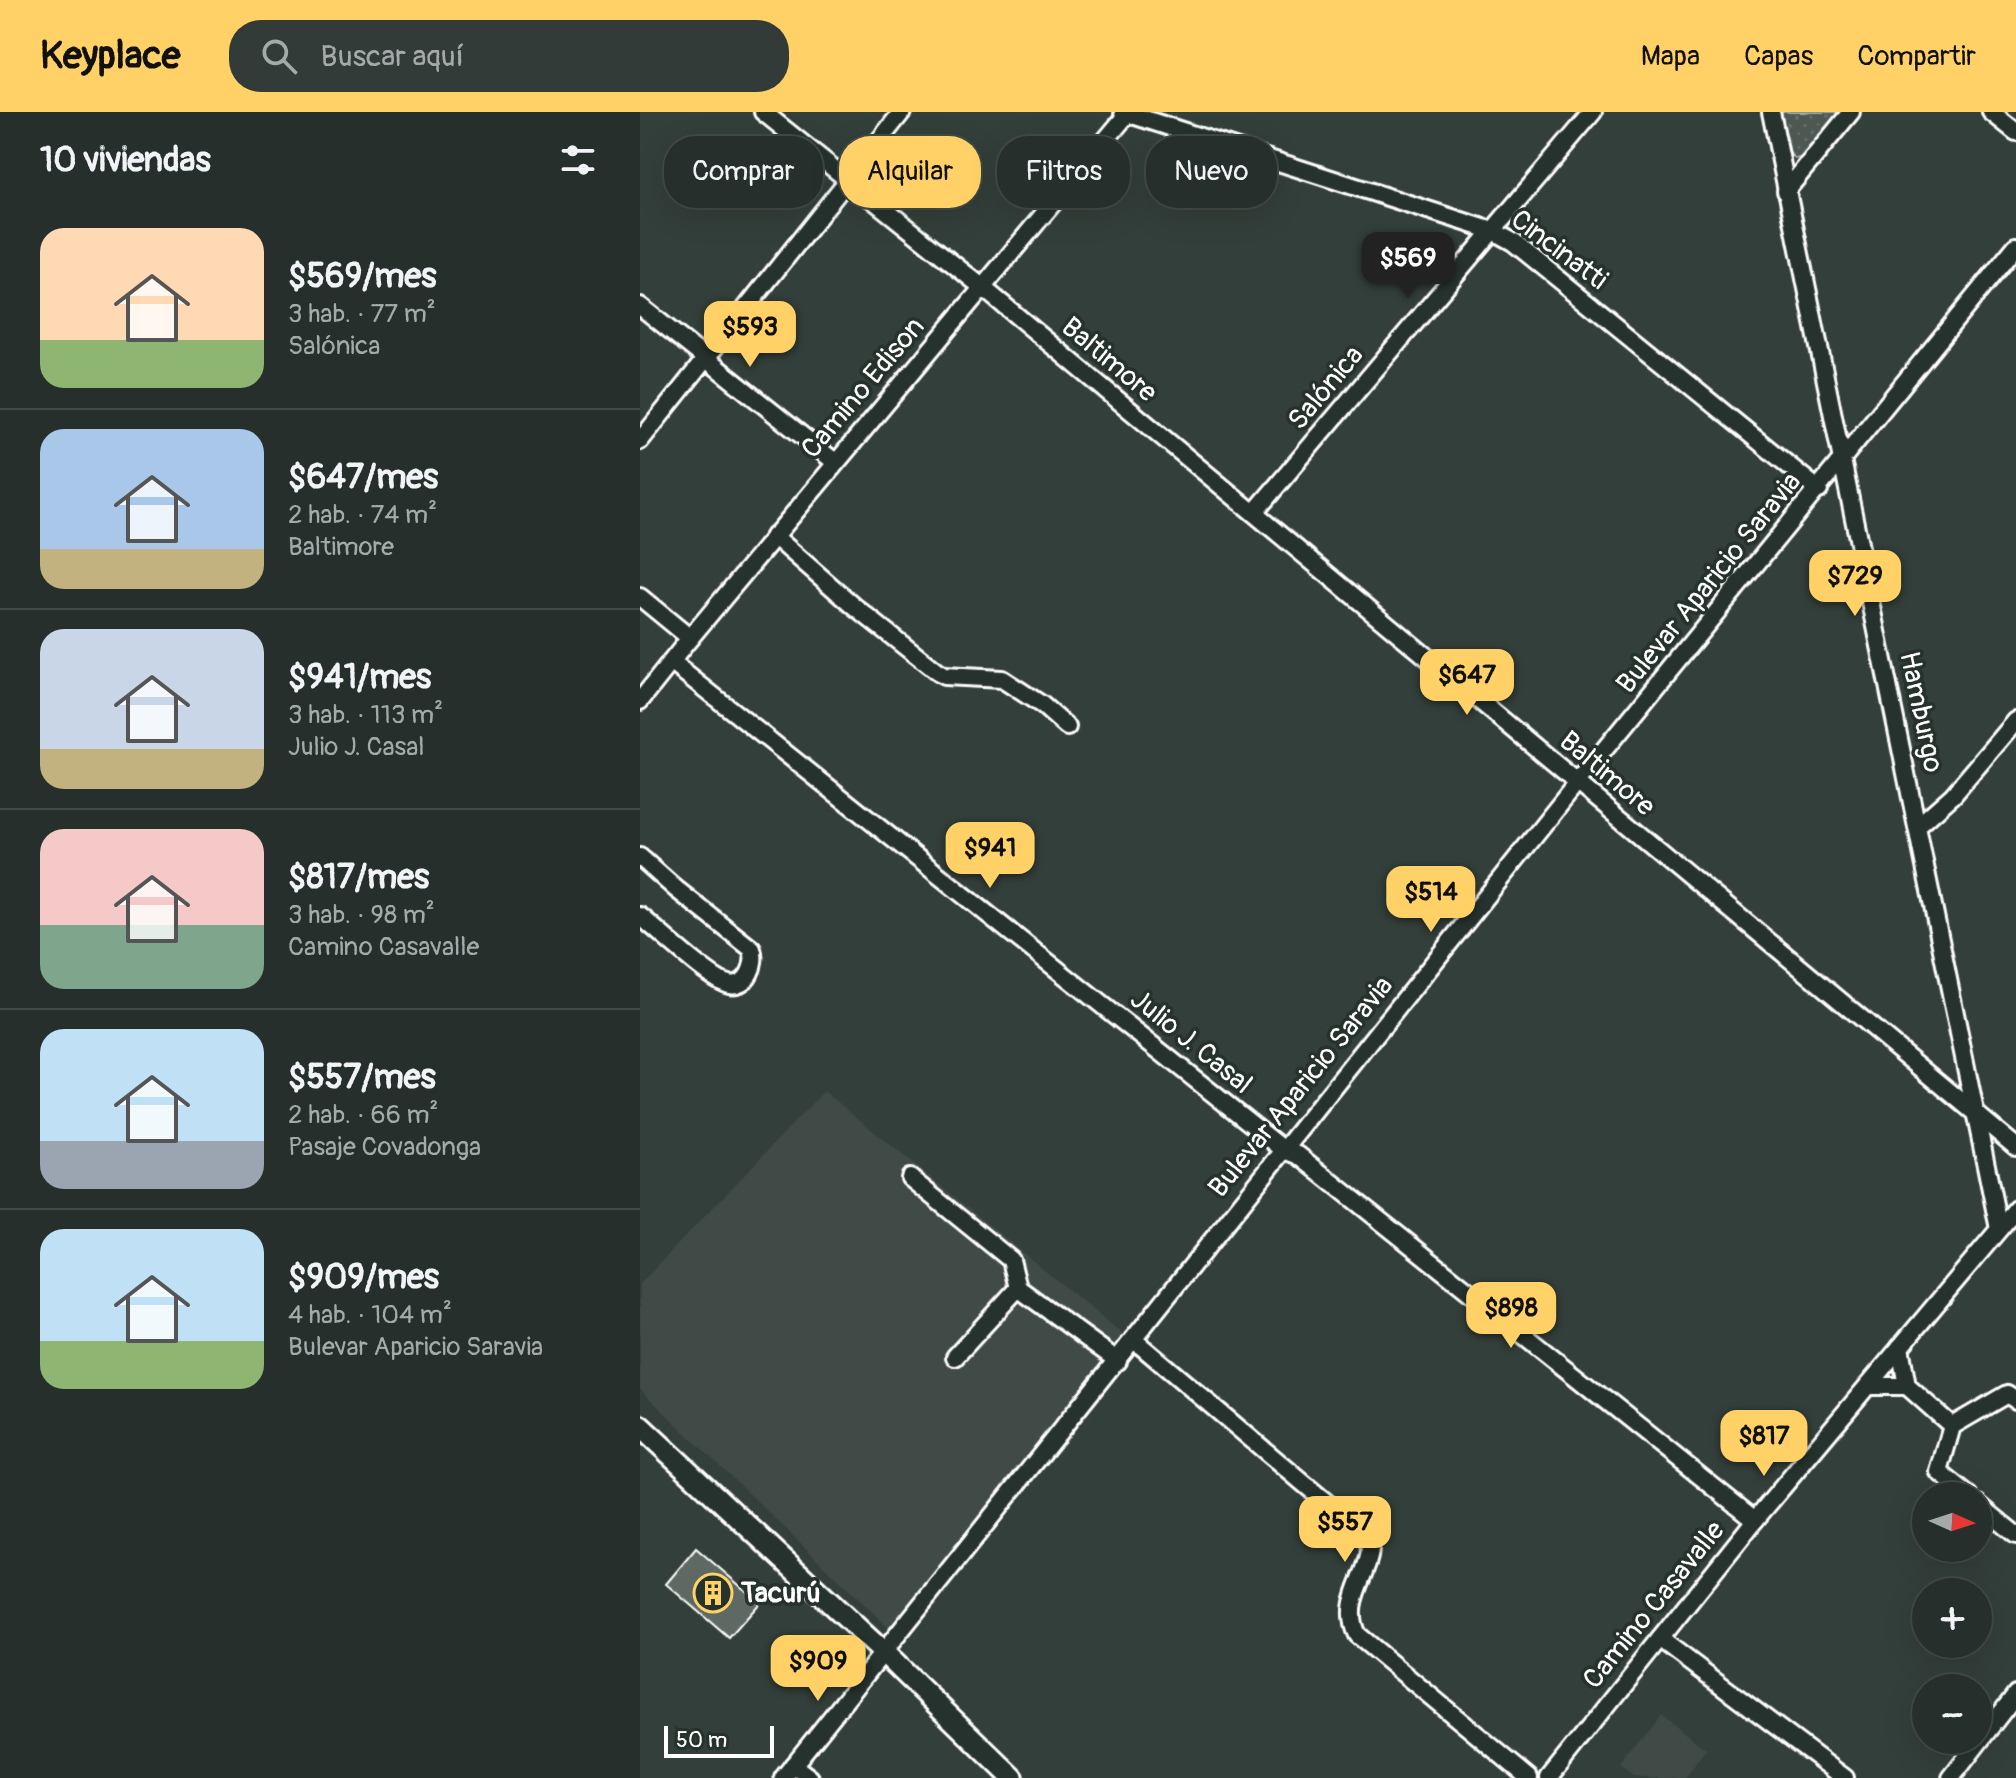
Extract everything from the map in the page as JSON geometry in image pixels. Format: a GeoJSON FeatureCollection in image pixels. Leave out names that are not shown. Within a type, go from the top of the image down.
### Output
{"type":"FeatureCollection","features":[{"type":"Feature","properties":{"kind":"main road"},"geometry":{"type":"LineString","coordinates":[[640,1426],[883,1652],[1013,1778]]}},
{"type":"Feature","properties":{"kind":"street","name":"Baltimore"},"geometry":{"type":"LineString","coordinates":[[763,112],[839,173]]}},
{"type":"Feature","properties":{"kind":"street"},"geometry":{"type":"LineString","coordinates":[[882,136],[902,112]]}},
{"type":"Feature","properties":{"kind":"street","name":"Salónica"},"geometry":{"type":"LineString","coordinates":[[1254,513],[1593,112]]}},
{"type":"Feature","properties":{"kind":"street","name":"Hamburgo"},"geometry":{"type":"LineString","coordinates":[[1771,112],[1999,1229]]}},
{"type":"Feature","properties":{"kind":"street"},"geometry":{"type":"LineString","coordinates":[[1786,191],[1851,112]]}},
{"type":"Feature","properties":{"kind":"street"},"geometry":{"type":"LineString","coordinates":[[1991,112],[2016,132]]}},
{"type":"Feature","properties":{"kind":"street","name":"Cincinatti"},"geometry":{"type":"LineString","coordinates":[[1126,113],[1493,231],[1513,242],[1819,490]]}},
{"type":"Feature","properties":{"kind":"street","name":"Camino Edison"},"geometry":{"type":"LineString","coordinates":[[640,701],[1126,113]]}},
{"type":"Feature","properties":{"kind":"street"},"geometry":{"type":"LineString","coordinates":[[640,441],[839,189]]}},
{"type":"Feature","properties":{"kind":"street","name":"Baltimore"},"geometry":{"type":"LineString","coordinates":[[883,208],[2016,1147]]}},
{"type":"Feature","properties":{"kind":"street","name":"Bulevar Aparicio Saravia"},"geometry":{"type":"LineString","coordinates":[[788,1772],[1577,783],[2016,246]]}},
{"type":"Feature","properties":{"kind":"street"},"geometry":{"type":"LineString","coordinates":[[640,306],[835,462]]}},
{"type":"Feature","properties":{"kind":"street"},"geometry":{"type":"LineString","coordinates":[[774,536],[855,607],[937,672],[944,676],[1002,679],[1042,705],[1067,727]]}},
{"type":"Feature","properties":{"kind":"street"},"geometry":{"type":"LineString","coordinates":[[640,597],[690,638]]}},
{"type":"Feature","properties":{"kind":"street","name":"Julio J. Casal"},"geometry":{"type":"LineString","coordinates":[[671,662],[1284,1150],[1298,1155],[1755,1520]]}},
{"type":"Feature","properties":{"kind":"street"},"geometry":{"type":"LineString","coordinates":[[1918,826],[1953,795],[2016,721]]}},
{"type":"Feature","properties":{"kind":"street"},"geometry":{"type":"LineString","coordinates":[[640,916],[727,984],[737,984],[750,974],[754,956],[752,949],[642,863]]}},
{"type":"Feature","properties":{"kind":"street"},"geometry":{"type":"LineString","coordinates":[[910,1178],[1011,1260],[1018,1288],[1118,1361]]}},
{"type":"Feature","properties":{"kind":"street","name":"Camino Casavalle"},"geometry":{"type":"LineString","coordinates":[[1549,1778],[1755,1520],[2016,1209]]}},
{"type":"Feature","properties":{"kind":"street"},"geometry":{"type":"LineString","coordinates":[[955,1357],[1018,1288]]}},
{"type":"Feature","properties":{"kind":"street"},"geometry":{"type":"LineString","coordinates":[[1134,1340],[1366,1536],[1371,1543],[1369,1557],[1355,1592],[1351,1612],[1351,1623],[1357,1635],[1529,1778]]}},
{"type":"Feature","properties":{"kind":"street"},"geometry":{"type":"LineString","coordinates":[[1900,1347],[1907,1386],[1952,1426]]}},
{"type":"Feature","properties":{"kind":"street"},"geometry":{"type":"LineString","coordinates":[[1868,1386],[1907,1386]]}},
{"type":"Feature","properties":{"kind":"street"},"geometry":{"type":"LineString","coordinates":[[1952,1482],[1939,1472],[1952,1426],[2007,1394],[2016,1400]]}},
{"type":"Feature","properties":{"kind":"street"},"geometry":{"type":"LineString","coordinates":[[1992,1515],[2016,1535]]}},
{"type":"Feature","properties":{"kind":"street"},"geometry":{"type":"LineString","coordinates":[[1660,1639],[1845,1778]]}},
{"type":"Feature","properties":{"kind":"street"},"geometry":{"type":"LineString","coordinates":[[1951,1778],[2016,1694]]}},
{"type":"Feature","properties":{"kind":"street"},"geometry":{"type":"LineString","coordinates":[[788,1772],[810,1778]]}},
{"type":"Feature","properties":{"kind":"shaded area"},"geometry":{"type":"Polygon","coordinates":[[[1781,112],[1842,112],[1808,155],[1796,159],[1790,154],[1781,112]]]}},
{"type":"Feature","properties":{"kind":"shaded area"},"geometry":{"type":"Polygon","coordinates":[[[824,1091],[1129,1339],[892,1631],[640,1389],[640,1284],[824,1091]]]}},
{"type":"Feature","properties":{"kind":"shaded area"},"geometry":{"type":"Polygon","coordinates":[[[1661,1715],[1706,1749],[1685,1778],[1634,1778],[1621,1768],[1661,1715]]]}},
{"type":"Feature","properties":{"kind":"building","name":"Tacurú"},"geometry":{"type":"Polygon","coordinates":[[[696,1548],[760,1603],[729,1638],[666,1584],[696,1548]]]}},
{"type":"Feature","properties":{"kind":"place","name":"Tacurú"},"geometry":{"type":"Point","coordinates":[713,1593]}}]}
